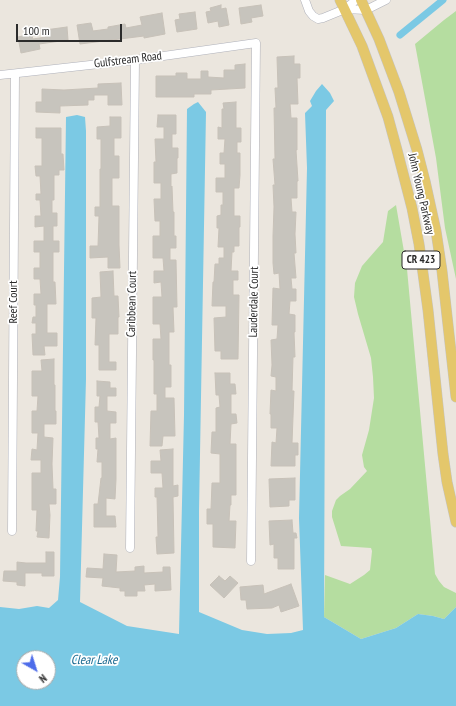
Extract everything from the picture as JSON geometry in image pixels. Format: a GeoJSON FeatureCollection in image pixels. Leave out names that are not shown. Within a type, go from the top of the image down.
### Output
{"type":"FeatureCollection","features":[{"type":"Feature","properties":{"kind":"main road","name":"John Young Parkway"},"geometry":{"type":"LineString","coordinates":[[361,0],[399,92],[425,181],[436,231],[442,270],[456,397]]}},
{"type":"Feature","properties":{"kind":"main road","name":"John Young Parkway"},"geometry":{"type":"LineString","coordinates":[[342,4],[362,46],[388,117],[412,208],[419,244],[428,310],[443,454],[447,482],[456,522]]}},
{"type":"Feature","properties":{"kind":"street"},"geometry":{"type":"LineString","coordinates":[[305,0],[309,11],[318,19],[323,18],[342,4],[356,0]]}},
{"type":"Feature","properties":{"kind":"street"},"geometry":{"type":"LineString","coordinates":[[342,4],[366,10],[386,0]]}},
{"type":"Feature","properties":{"kind":"street","name":"Gulfstream Road"},"geometry":{"type":"LineString","coordinates":[[0,75],[135,60],[256,43]]}},
{"type":"Feature","properties":{"kind":"street","name":"Lauderdale Court"},"geometry":{"type":"LineString","coordinates":[[251,561],[256,43]]}},
{"type":"Feature","properties":{"kind":"street","name":"Caribbean Court"},"geometry":{"type":"LineString","coordinates":[[130,548],[135,60]]}},
{"type":"Feature","properties":{"kind":"street","name":"Reef Court"},"geometry":{"type":"LineString","coordinates":[[12,531],[15,74]]}},
{"type":"Feature","properties":{"kind":"green space"},"geometry":{"type":"Polygon","coordinates":[[[456,11],[456,279],[445,228],[436,158],[415,44],[456,11]]]}},
{"type":"Feature","properties":{"kind":"green space"},"geometry":{"type":"Polygon","coordinates":[[[396,205],[407,269],[435,574],[444,587],[456,593],[456,607],[444,619],[418,614],[396,628],[361,639],[324,617],[325,575],[350,584],[370,570],[371,548],[341,546],[332,517],[332,511],[336,500],[350,489],[367,471],[364,467],[362,455],[369,430],[374,398],[373,377],[371,358],[354,297],[355,283],[362,266],[383,242],[388,211],[396,205]]]}},
{"type":"Feature","properties":{"kind":"water","name":"Clear Lake"},"geometry":{"type":"Polygon","coordinates":[[[322,84],[330,93],[334,101],[326,110],[324,617],[361,639],[396,628],[418,614],[444,619],[456,607],[456,706],[0,706],[0,607],[19,609],[37,606],[49,608],[58,600],[60,577],[66,117],[77,115],[85,117],[86,131],[86,379],[80,602],[127,626],[179,634],[184,415],[187,109],[198,102],[206,112],[199,511],[199,612],[242,630],[267,634],[291,633],[303,630],[299,518],[307,168],[305,113],[312,106],[310,101],[322,84]]]}},
{"type":"Feature","properties":{"kind":"building"},"geometry":{"type":"Polygon","coordinates":[[[221,5],[221,9],[226,8],[229,25],[219,27],[218,21],[208,23],[206,12],[211,11],[210,8],[221,5]]]}},
{"type":"Feature","properties":{"kind":"building"},"geometry":{"type":"Polygon","coordinates":[[[261,5],[263,16],[251,18],[252,22],[241,24],[239,8],[261,5]]]}},
{"type":"Feature","properties":{"kind":"building"},"geometry":{"type":"Polygon","coordinates":[[[195,12],[197,29],[177,32],[175,20],[180,19],[179,14],[195,12]]]}},
{"type":"Feature","properties":{"kind":"building"},"geometry":{"type":"Polygon","coordinates":[[[162,13],[165,34],[144,38],[144,36],[80,44],[77,25],[91,23],[93,31],[108,29],[108,27],[125,24],[126,28],[142,25],[140,17],[162,13]]]}},
{"type":"Feature","properties":{"kind":"building"},"geometry":{"type":"Polygon","coordinates":[[[67,27],[68,40],[39,44],[40,49],[21,53],[18,37],[31,34],[33,39],[46,37],[45,30],[67,27]]]}},
{"type":"Feature","properties":{"kind":"building"},"geometry":{"type":"Polygon","coordinates":[[[294,56],[294,64],[300,64],[300,78],[297,78],[298,104],[290,104],[291,118],[297,118],[297,198],[291,198],[292,212],[296,212],[296,253],[294,253],[296,278],[291,278],[292,289],[296,289],[296,301],[290,301],[289,314],[295,315],[295,357],[293,357],[292,391],[294,391],[292,443],[298,443],[298,455],[295,455],[295,466],[271,466],[272,442],[276,443],[277,428],[271,428],[270,414],[271,390],[276,391],[276,377],[271,376],[271,340],[277,339],[278,325],[272,325],[273,288],[280,289],[279,273],[274,274],[273,263],[273,185],[275,185],[273,159],[275,159],[274,108],[276,108],[275,88],[278,88],[277,57],[294,56]]]}},
{"type":"Feature","properties":{"kind":"building"},"geometry":{"type":"Polygon","coordinates":[[[245,64],[245,88],[211,90],[211,94],[194,94],[194,97],[156,97],[156,76],[176,76],[176,73],[187,73],[187,79],[201,79],[201,71],[208,71],[208,77],[224,78],[224,70],[235,70],[235,65],[245,64]]]}},
{"type":"Feature","properties":{"kind":"building"},"geometry":{"type":"Polygon","coordinates":[[[121,83],[122,105],[108,105],[108,95],[94,95],[94,100],[88,100],[88,105],[60,106],[60,113],[36,112],[36,102],[42,102],[42,89],[64,90],[98,88],[98,84],[121,83]]]}},
{"type":"Feature","properties":{"kind":"building"},"geometry":{"type":"Polygon","coordinates":[[[236,102],[236,128],[241,128],[241,142],[237,142],[237,153],[240,153],[240,175],[239,188],[234,188],[234,216],[240,216],[240,227],[239,246],[234,246],[234,252],[232,252],[231,271],[238,271],[238,280],[233,280],[233,295],[239,295],[238,359],[221,359],[221,351],[215,351],[214,318],[226,317],[226,306],[212,306],[215,264],[219,264],[219,258],[224,258],[224,247],[218,247],[219,228],[217,228],[217,216],[221,215],[221,205],[223,205],[223,192],[216,192],[216,178],[225,178],[225,164],[220,164],[220,153],[224,153],[225,139],[218,139],[218,127],[222,128],[222,109],[224,109],[223,103],[236,102]]]}},
{"type":"Feature","properties":{"kind":"building"},"geometry":{"type":"Polygon","coordinates":[[[158,115],[176,115],[176,134],[172,134],[172,148],[178,148],[177,173],[171,174],[176,248],[170,248],[170,260],[176,260],[177,307],[173,307],[174,332],[169,332],[171,387],[165,387],[165,398],[174,398],[175,436],[163,436],[162,446],[150,446],[151,411],[157,411],[157,394],[154,394],[153,339],[161,339],[160,324],[153,324],[153,297],[162,297],[161,282],[154,283],[154,271],[164,271],[163,258],[153,258],[153,236],[160,236],[160,221],[155,221],[154,199],[161,199],[161,183],[154,183],[154,162],[156,162],[155,139],[164,139],[164,127],[157,127],[158,115]]]}},
{"type":"Feature","properties":{"kind":"building"},"geometry":{"type":"Polygon","coordinates":[[[110,117],[121,117],[121,138],[114,138],[114,156],[119,156],[119,178],[112,178],[112,206],[119,206],[120,268],[108,268],[108,257],[90,258],[90,246],[98,246],[99,216],[95,216],[95,207],[100,207],[101,139],[97,139],[97,127],[110,126],[110,117]]]}},
{"type":"Feature","properties":{"kind":"building"},"geometry":{"type":"Polygon","coordinates":[[[36,128],[61,128],[61,154],[63,154],[64,170],[59,170],[59,175],[54,175],[54,200],[52,200],[52,213],[57,213],[57,226],[53,226],[53,241],[59,241],[59,252],[53,252],[53,282],[55,282],[56,304],[47,304],[47,333],[57,333],[57,346],[44,346],[45,355],[33,355],[32,334],[36,334],[36,323],[32,323],[33,317],[36,317],[34,294],[41,294],[40,279],[34,279],[34,268],[40,268],[40,252],[34,252],[34,241],[44,241],[44,226],[35,227],[35,216],[41,216],[40,200],[36,200],[36,194],[41,194],[40,176],[36,176],[35,166],[42,166],[42,138],[36,138],[36,128]]]}},
{"type":"Feature","properties":{"kind":"building"},"geometry":{"type":"Polygon","coordinates":[[[113,271],[114,296],[118,296],[119,317],[118,334],[109,334],[109,362],[116,362],[116,370],[99,370],[99,345],[95,345],[96,318],[92,318],[92,298],[101,297],[100,272],[113,271]]]}},
{"type":"Feature","properties":{"kind":"building"},"geometry":{"type":"Polygon","coordinates":[[[54,359],[56,424],[44,424],[44,437],[53,438],[53,489],[56,489],[56,504],[49,504],[49,538],[37,537],[37,510],[32,510],[32,473],[41,473],[41,460],[31,460],[32,449],[37,450],[38,433],[32,433],[32,411],[37,411],[38,396],[32,396],[32,371],[42,371],[41,360],[54,359]]]}},
{"type":"Feature","properties":{"kind":"building"},"geometry":{"type":"Polygon","coordinates":[[[215,373],[230,373],[230,384],[235,384],[236,394],[231,394],[231,414],[236,414],[237,423],[231,424],[230,444],[236,444],[236,495],[231,495],[229,521],[236,521],[235,548],[213,547],[213,524],[207,524],[207,509],[211,509],[212,483],[220,483],[220,454],[211,453],[212,432],[216,432],[216,408],[220,407],[219,395],[216,395],[215,373]]]}},
{"type":"Feature","properties":{"kind":"building"},"geometry":{"type":"Polygon","coordinates":[[[97,381],[110,382],[110,388],[116,388],[116,396],[107,396],[107,411],[116,412],[116,423],[110,423],[110,439],[116,438],[116,479],[115,499],[106,498],[106,516],[115,516],[116,527],[94,527],[94,504],[98,504],[102,478],[102,462],[97,462],[98,449],[96,449],[96,438],[99,438],[98,422],[95,422],[95,407],[99,407],[100,396],[97,396],[97,381]]]}},
{"type":"Feature","properties":{"kind":"building"},"geometry":{"type":"Polygon","coordinates":[[[173,449],[173,486],[178,485],[178,496],[173,497],[174,553],[157,554],[157,497],[155,497],[155,488],[163,488],[162,473],[151,473],[151,461],[161,461],[160,450],[173,449]]]}},
{"type":"Feature","properties":{"kind":"building"},"geometry":{"type":"Polygon","coordinates":[[[295,478],[295,500],[289,500],[289,506],[270,507],[269,479],[295,478]]]}},
{"type":"Feature","properties":{"kind":"building"},"geometry":{"type":"Polygon","coordinates":[[[292,520],[293,533],[296,533],[297,538],[294,538],[294,569],[278,569],[278,558],[274,558],[274,544],[270,545],[269,521],[292,520]]]}},
{"type":"Feature","properties":{"kind":"building"},"geometry":{"type":"Polygon","coordinates":[[[46,552],[54,552],[54,576],[42,576],[42,573],[25,573],[25,586],[17,585],[17,582],[3,581],[4,571],[17,571],[17,562],[46,563],[46,552]]]}},
{"type":"Feature","properties":{"kind":"building"},"geometry":{"type":"Polygon","coordinates":[[[104,554],[117,555],[116,572],[135,571],[135,567],[144,566],[144,573],[163,572],[163,567],[170,567],[171,590],[155,591],[155,584],[144,585],[145,591],[137,591],[137,596],[125,596],[125,591],[120,591],[120,588],[102,586],[103,578],[86,577],[87,568],[103,569],[104,554]]]}},
{"type":"Feature","properties":{"kind":"building"},"geometry":{"type":"Polygon","coordinates":[[[219,576],[225,581],[230,576],[238,583],[224,598],[210,585],[219,576]]]}},
{"type":"Feature","properties":{"kind":"building"},"geometry":{"type":"Polygon","coordinates":[[[291,584],[299,606],[281,612],[279,605],[272,608],[247,609],[246,600],[241,600],[240,587],[263,585],[264,594],[291,584]]]}},
{"type":"Feature","properties":{"kind":"waterway"},"geometry":{"type":"LineString","coordinates":[[400,35],[443,0]]}}]}
